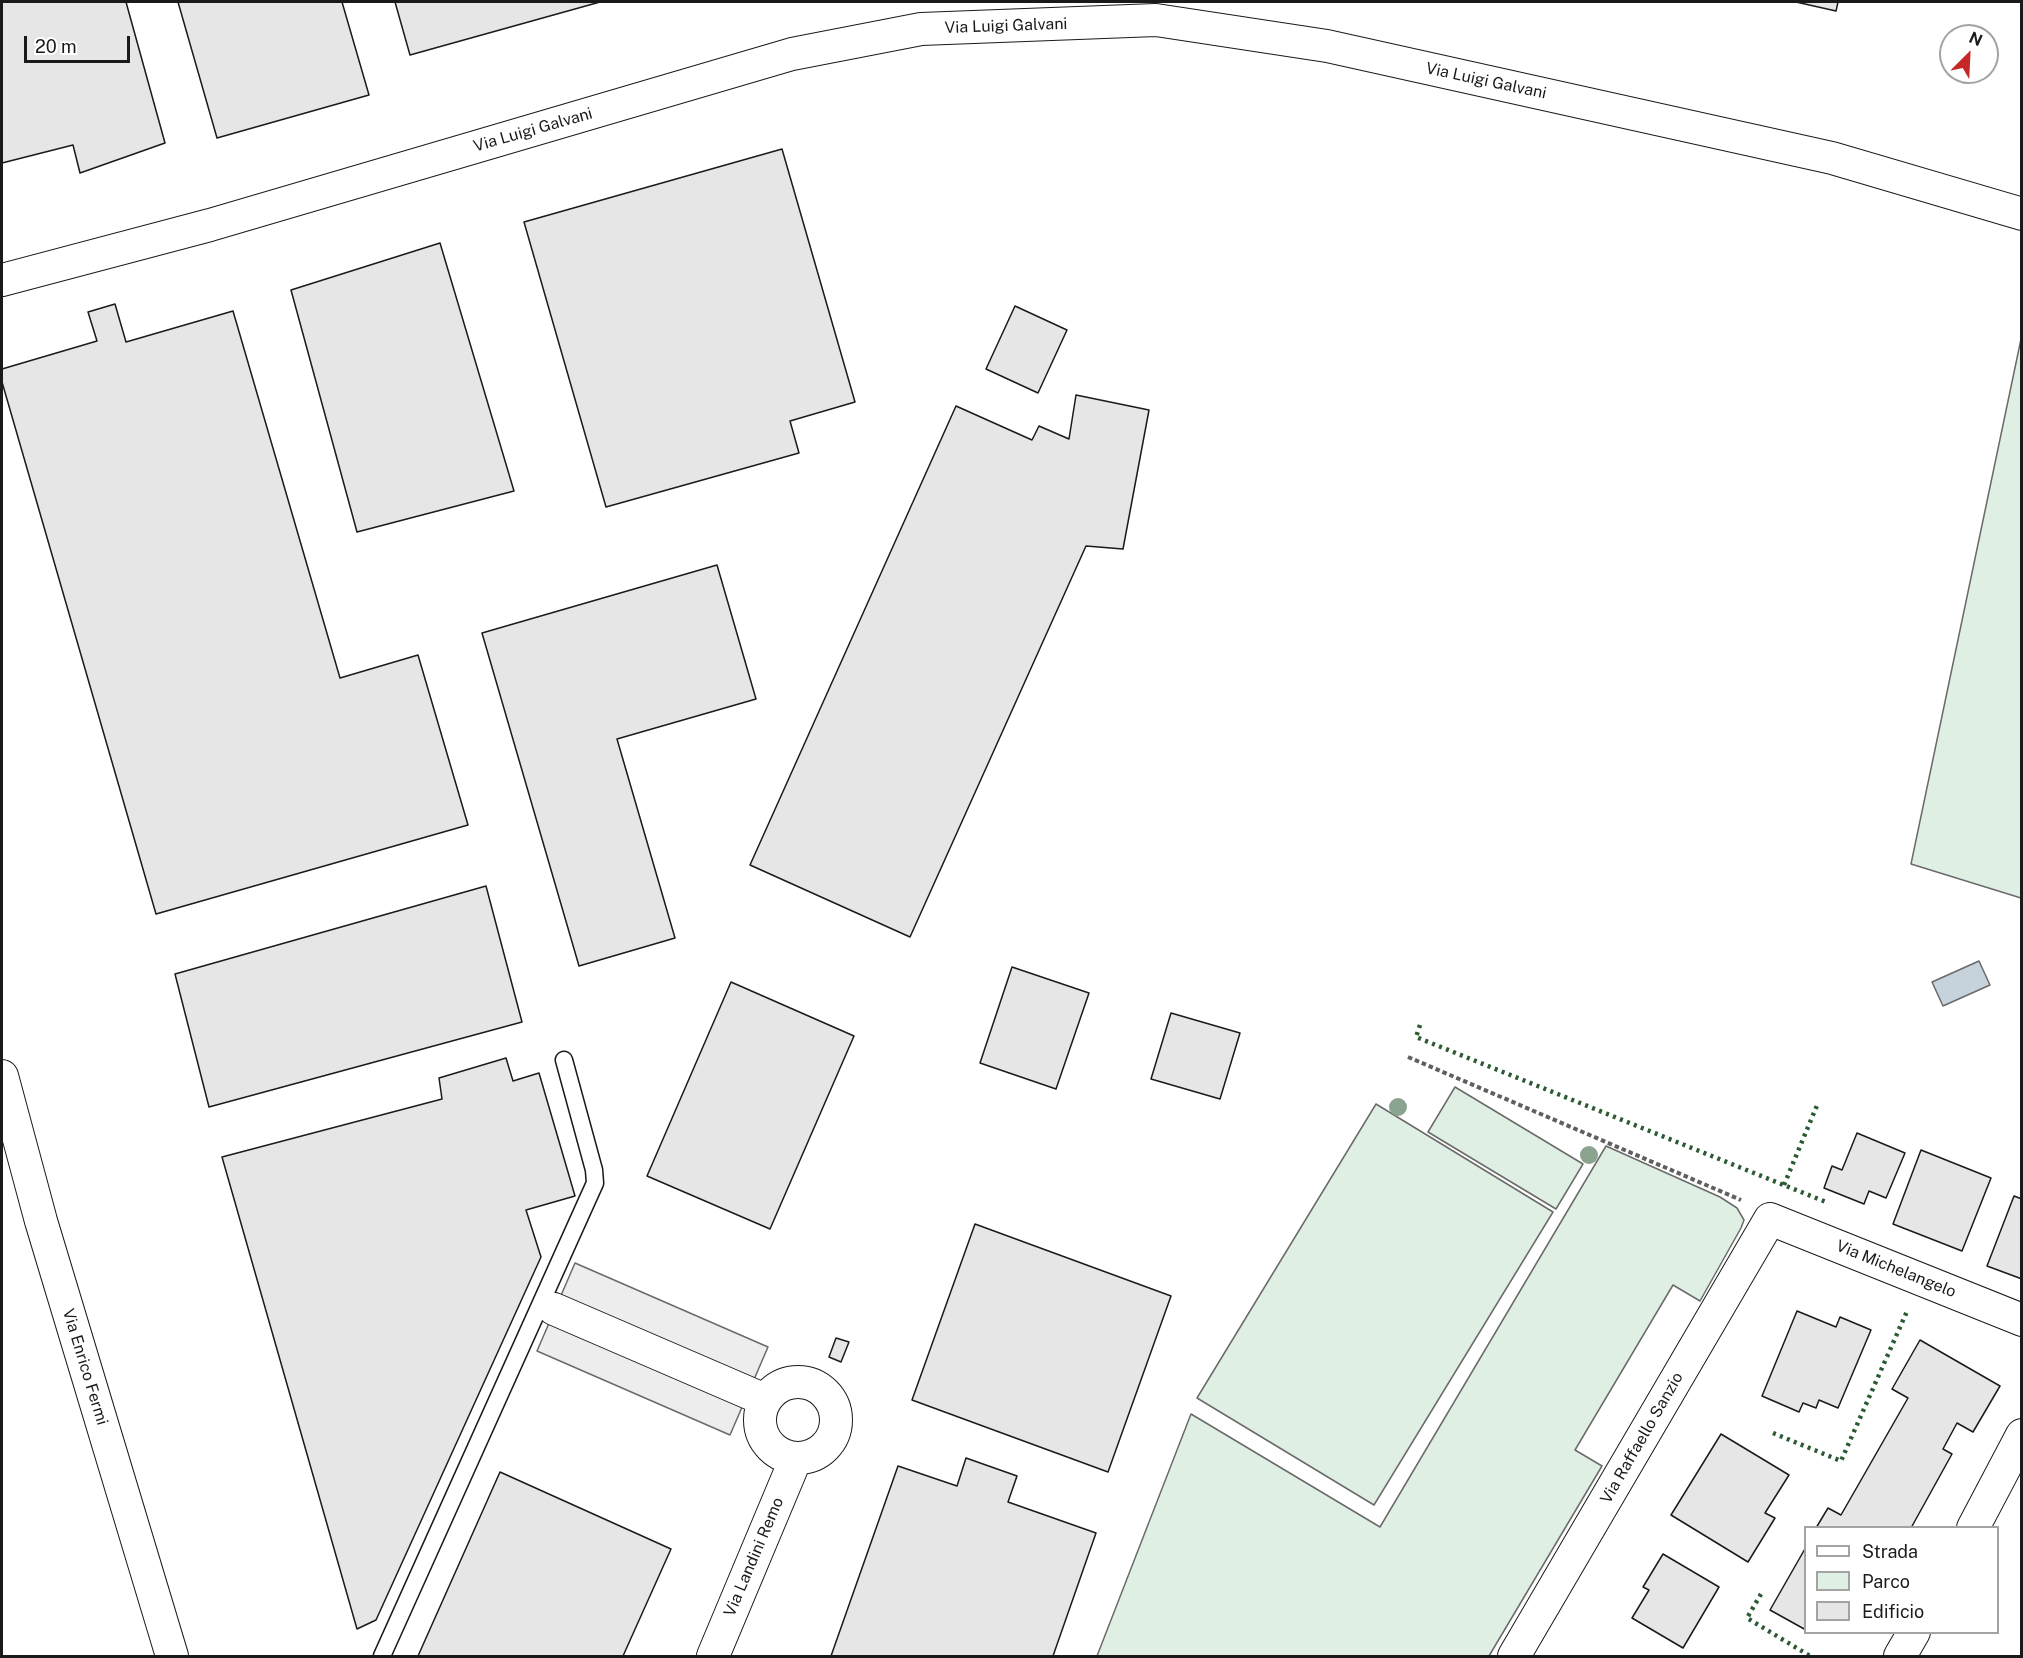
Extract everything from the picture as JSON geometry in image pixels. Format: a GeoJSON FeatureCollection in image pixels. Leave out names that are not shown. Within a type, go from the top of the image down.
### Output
{"type":"FeatureCollection","features":[{"type":"Feature","properties":{"kind":"street","name":"Via Luigi Galvani"},"geometry":{"type":"LineString","coordinates":[[2,280],[210,225],[792,54],[921,29],[1158,11],[1327,46],[1832,158],[2022,214]]}},
{"type":"Feature","properties":{"kind":"street","name":"Via Enrico Fermi"},"geometry":{"type":"LineString","coordinates":[[2,1076],[41,1221],[172,1656]]}},
{"type":"Feature","properties":{"kind":"street","name":"Via Michelangelo"},"geometry":{"type":"LineString","coordinates":[[1770,1219],[2022,1320]]}},
{"type":"Feature","properties":{"kind":"street","name":"Via Raffaello Sanzio"},"geometry":{"type":"LineString","coordinates":[[1514,1656],[1770,1219]]}},
{"type":"Feature","properties":{"kind":"street"},"geometry":{"type":"LineString","coordinates":[[555,1309],[765,1400]]}},
{"type":"Feature","properties":{"kind":"street"},"geometry":{"type":"LineString","coordinates":[[806,1382],[817,1386],[827,1394],[833,1404],[836,1428],[831,1440],[823,1449],[812,1455],[787,1457],[776,1451],[766,1441],[760,1430],[759,1416],[765,1400],[770,1392],[781,1385],[806,1382]]}},
{"type":"Feature","properties":{"kind":"street"},"geometry":{"type":"LineString","coordinates":[[1974,1526],[2022,1436]]}},
{"type":"Feature","properties":{"kind":"street","name":"Via Landini Remo"},"geometry":{"type":"LineString","coordinates":[[713,1656],[796,1458]]}},
{"type":"Feature","properties":{"kind":"street"},"geometry":{"type":"LineString","coordinates":[[1900,1656],[1913,1634]]}},
{"type":"Feature","properties":{"kind":"lane"},"geometry":{"type":"LineString","coordinates":[[382,1656],[595,1183],[594,1170],[564,1060]]}},
{"type":"Feature","properties":{"kind":"path"},"geometry":{"type":"LineString","coordinates":[[1408,1057],[1738,1198],[1770,1219]]}},
{"type":"Feature","properties":{"kind":"green space"},"geometry":{"type":"Polygon","coordinates":[[[2021,339],[2022,898],[1911,864],[2021,339]]]}},
{"type":"Feature","properties":{"kind":"green space"},"geometry":{"type":"Polygon","coordinates":[[[1455,1087],[1583,1164],[1556,1209],[1428,1132],[1455,1087]]]}},
{"type":"Feature","properties":{"kind":"green space"},"geometry":{"type":"Polygon","coordinates":[[[1376,1104],[1553,1212],[1374,1505],[1197,1398],[1376,1104]]]}},
{"type":"Feature","properties":{"kind":"green space"},"geometry":{"type":"Polygon","coordinates":[[[1606,1146],[1720,1197],[1737,1208],[1744,1220],[1700,1301],[1673,1285],[1575,1450],[1602,1466],[1489,1656],[1097,1656],[1191,1414],[1380,1527],[1606,1146]]]}},
{"type":"Feature","properties":{"kind":"shaded area"},"geometry":{"type":"Polygon","coordinates":[[[1979,961],[1990,985],[1943,1006],[1932,982],[1979,961]]]}},
{"type":"Feature","properties":{"kind":"shaded area"},"geometry":{"type":"Polygon","coordinates":[[[575,1263],[768,1347],[730,1435],[537,1351],[575,1263]]]}},
{"type":"Feature","properties":{"kind":"building"},"geometry":{"type":"Polygon","coordinates":[[[2,2],[126,2],[165,143],[80,173],[73,145],[2,163],[2,2]]]}},
{"type":"Feature","properties":{"kind":"building"},"geometry":{"type":"Polygon","coordinates":[[[178,2],[342,2],[369,95],[217,138],[178,2]]]}},
{"type":"Feature","properties":{"kind":"building"},"geometry":{"type":"Polygon","coordinates":[[[395,2],[600,2],[410,55],[395,2]]]}},
{"type":"Feature","properties":{"kind":"building"},"geometry":{"type":"Polygon","coordinates":[[[1796,2],[1838,2],[1836,11],[1796,2]]]}},
{"type":"Feature","properties":{"kind":"building"},"geometry":{"type":"Polygon","coordinates":[[[782,149],[855,402],[790,421],[799,453],[606,507],[524,222],[782,149]]]}},
{"type":"Feature","properties":{"kind":"building"},"geometry":{"type":"Polygon","coordinates":[[[440,243],[514,491],[357,532],[291,290],[440,243]]]}},
{"type":"Feature","properties":{"kind":"building"},"geometry":{"type":"Polygon","coordinates":[[[115,304],[126,342],[233,311],[340,678],[418,655],[468,825],[156,914],[2,382],[2,369],[97,341],[88,312],[115,304]]]}},
{"type":"Feature","properties":{"kind":"building"},"geometry":{"type":"Polygon","coordinates":[[[1015,306],[1067,330],[1038,393],[986,369],[1015,306]]]}},
{"type":"Feature","properties":{"kind":"building"},"geometry":{"type":"Polygon","coordinates":[[[1076,395],[1149,410],[1123,549],[1086,546],[910,937],[750,865],[956,406],[1032,440],[1039,426],[1069,439],[1076,395]]]}},
{"type":"Feature","properties":{"kind":"building"},"geometry":{"type":"Polygon","coordinates":[[[717,565],[756,699],[617,739],[675,938],[579,966],[482,633],[717,565]]]}},
{"type":"Feature","properties":{"kind":"building"},"geometry":{"type":"Polygon","coordinates":[[[486,886],[522,1022],[209,1107],[175,974],[486,886]]]}},
{"type":"Feature","properties":{"kind":"building"},"geometry":{"type":"Polygon","coordinates":[[[1012,967],[1089,993],[1056,1089],[980,1063],[1012,967]]]}},
{"type":"Feature","properties":{"kind":"building"},"geometry":{"type":"Polygon","coordinates":[[[731,982],[854,1036],[770,1229],[647,1176],[731,982]]]}},
{"type":"Feature","properties":{"kind":"building"},"geometry":{"type":"Polygon","coordinates":[[[1171,1013],[1240,1033],[1220,1099],[1151,1079],[1171,1013]]]}},
{"type":"Feature","properties":{"kind":"building"},"geometry":{"type":"Polygon","coordinates":[[[506,1058],[513,1081],[539,1073],[575,1196],[526,1210],[541,1257],[376,1620],[357,1629],[222,1157],[442,1099],[439,1078],[506,1058]]]}},
{"type":"Feature","properties":{"kind":"building"},"geometry":{"type":"Polygon","coordinates":[[[1857,1133],[1905,1153],[1886,1198],[1869,1191],[1864,1204],[1824,1188],[1832,1166],[1842,1170],[1857,1133]]]}},
{"type":"Feature","properties":{"kind":"building"},"geometry":{"type":"Polygon","coordinates":[[[1921,1150],[1991,1178],[1962,1251],[1893,1224],[1921,1150]]]}},
{"type":"Feature","properties":{"kind":"building"},"geometry":{"type":"Polygon","coordinates":[[[2014,1196],[2022,1199],[2022,1279],[1987,1266],[2014,1196]]]}},
{"type":"Feature","properties":{"kind":"building"},"geometry":{"type":"Polygon","coordinates":[[[975,1224],[1171,1296],[1108,1472],[912,1400],[975,1224]]]}},
{"type":"Feature","properties":{"kind":"building"},"geometry":{"type":"Polygon","coordinates":[[[1797,1311],[1836,1327],[1840,1317],[1871,1330],[1838,1408],[1819,1400],[1816,1408],[1803,1403],[1799,1412],[1762,1396],[1797,1311]]]}},
{"type":"Feature","properties":{"kind":"building"},"geometry":{"type":"Polygon","coordinates":[[[836,1338],[849,1342],[841,1362],[829,1357],[836,1338]]]}},
{"type":"Feature","properties":{"kind":"building"},"geometry":{"type":"Polygon","coordinates":[[[1920,1340],[2000,1386],[1973,1432],[1957,1423],[1943,1449],[1952,1454],[1912,1526],[1817,1526],[1828,1508],[1841,1515],[1908,1398],[1892,1389],[1920,1340]]]}},
{"type":"Feature","properties":{"kind":"building"},"geometry":{"type":"Polygon","coordinates":[[[1721,1434],[1789,1475],[1765,1513],[1775,1518],[1748,1562],[1671,1515],[1721,1434]]]}},
{"type":"Feature","properties":{"kind":"building"},"geometry":{"type":"Polygon","coordinates":[[[966,1458],[1017,1476],[1008,1502],[1096,1533],[1053,1656],[831,1656],[898,1466],[957,1486],[966,1458]]]}},
{"type":"Feature","properties":{"kind":"building"},"geometry":{"type":"Polygon","coordinates":[[[500,1472],[671,1549],[623,1656],[418,1656],[500,1472]]]}},
{"type":"Feature","properties":{"kind":"building"},"geometry":{"type":"Polygon","coordinates":[[[1804,1550],[1804,1629],[1770,1610],[1804,1550]]]}},
{"type":"Feature","properties":{"kind":"building"},"geometry":{"type":"Polygon","coordinates":[[[1663,1554],[1719,1587],[1683,1648],[1632,1618],[1649,1590],[1643,1587],[1663,1554]]]}},
{"type":"Feature","properties":{"kind":"hedge"},"geometry":{"type":"LineString","coordinates":[[1420,1025],[1416,1037],[1826,1202]]}},
{"type":"Feature","properties":{"kind":"hedge"},"geometry":{"type":"LineString","coordinates":[[1784,1185],[1818,1103]]}},
{"type":"Feature","properties":{"kind":"hedge"},"geometry":{"type":"LineString","coordinates":[[1773,1433],[1841,1461],[1908,1309]]}},
{"type":"Feature","properties":{"kind":"hedge"},"geometry":{"type":"LineString","coordinates":[[1761,1594],[1747,1618],[1810,1656]]}}]}
